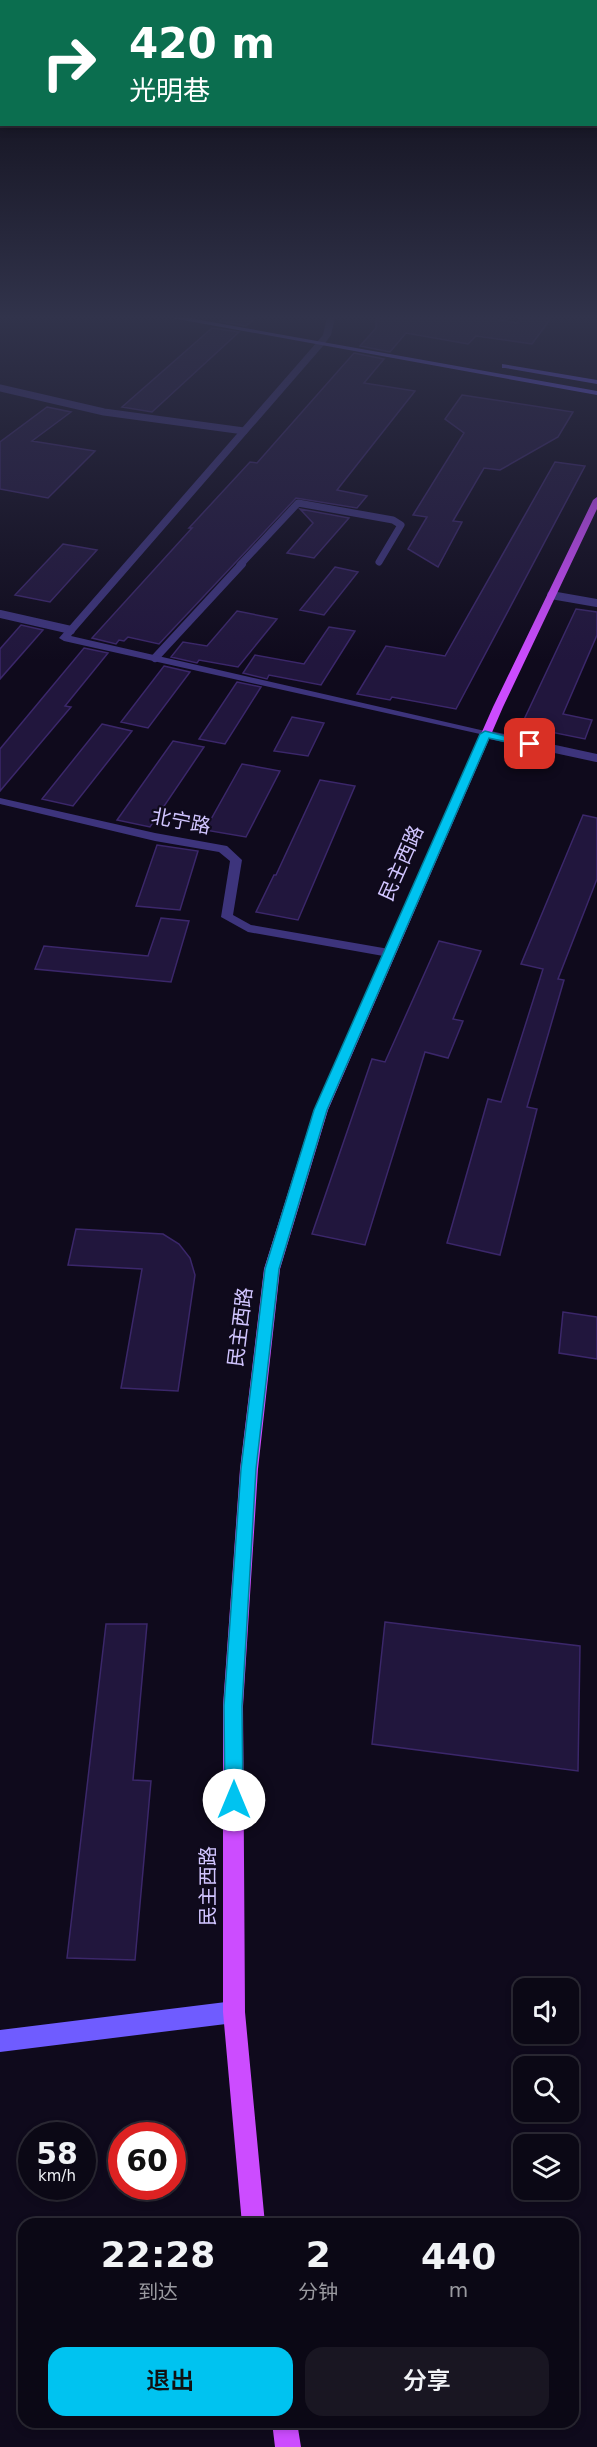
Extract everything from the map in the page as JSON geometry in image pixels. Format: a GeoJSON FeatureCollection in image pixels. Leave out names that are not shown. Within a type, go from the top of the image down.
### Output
{"type":"FeatureCollection","features":[{"type":"Feature","properties":{"kind":"main road","name":"民主西路"},"geometry":{"type":"LineString","coordinates":[[252,2218],[234,2012],[233,1706],[249,1469],[272,1269],[321,1110],[485,734],[597,500]]}},
{"type":"Feature","properties":{"kind":"main road"},"geometry":{"type":"LineString","coordinates":[[0,2041],[234,2012]]}},
{"type":"Feature","properties":{"kind":"main road"},"geometry":{"type":"LineString","coordinates":[[285,2428],[288,2447]]}},
{"type":"Feature","properties":{"kind":"street"},"geometry":{"type":"LineString","coordinates":[[243,432],[64,638],[485,734]]}},
{"type":"Feature","properties":{"kind":"street","name":"北宁路"},"geometry":{"type":"LineString","coordinates":[[0,801],[155,837],[223,849],[236,860],[226,916],[248,928],[389,953]]}},
{"type":"Feature","properties":{"kind":"lane"},"geometry":{"type":"LineString","coordinates":[[155,658],[298,503],[393,520],[401,525],[379,562]]}},
{"type":"Feature","properties":{"kind":"lane"},"geometry":{"type":"LineString","coordinates":[[551,595],[597,603]]}},
{"type":"Feature","properties":{"kind":"lane"},"geometry":{"type":"LineString","coordinates":[[0,614],[71,630]]}},
{"type":"Feature","properties":{"kind":"lane"},"geometry":{"type":"LineString","coordinates":[[485,734],[597,758]]}},
{"type":"Feature","properties":{"kind":"building"},"geometry":{"type":"Polygon","coordinates":[[[13,432],[44,432],[32,441],[95,451],[48,498],[0,489],[0,442],[13,432]]]}},
{"type":"Feature","properties":{"kind":"building"},"geometry":{"type":"Polygon","coordinates":[[[284,432],[383,432],[337,490],[367,496],[357,508],[296,498],[159,644],[128,637],[124,641],[119,640],[116,644],[92,638],[250,462],[257,463],[284,432]]]}},
{"type":"Feature","properties":{"kind":"building"},"geometry":{"type":"Polygon","coordinates":[[[561,432],[558,437],[500,470],[484,468],[453,521],[462,522],[438,567],[408,549],[427,517],[413,515],[464,433],[561,432]]]}},
{"type":"Feature","properties":{"kind":"building"},"geometry":{"type":"Polygon","coordinates":[[[555,462],[585,466],[456,709],[392,697],[390,700],[357,694],[386,646],[445,656],[555,462]]]}},
{"type":"Feature","properties":{"kind":"building"},"geometry":{"type":"Polygon","coordinates":[[[300,509],[349,518],[314,558],[287,553],[313,523],[300,509]]]}},
{"type":"Feature","properties":{"kind":"building"},"geometry":{"type":"Polygon","coordinates":[[[63,544],[97,550],[50,602],[15,595],[63,544]]]}},
{"type":"Feature","properties":{"kind":"building"},"geometry":{"type":"Polygon","coordinates":[[[335,567],[358,572],[324,615],[300,610],[335,567]]]}},
{"type":"Feature","properties":{"kind":"building"},"geometry":{"type":"Polygon","coordinates":[[[576,609],[597,612],[597,635],[563,714],[592,720],[585,739],[521,726],[576,609]]]}},
{"type":"Feature","properties":{"kind":"building"},"geometry":{"type":"Polygon","coordinates":[[[237,611],[277,619],[238,667],[199,660],[197,663],[171,657],[183,642],[207,646],[237,611]]]}},
{"type":"Feature","properties":{"kind":"building"},"geometry":{"type":"Polygon","coordinates":[[[21,625],[43,630],[0,679],[0,649],[21,625]]]}},
{"type":"Feature","properties":{"kind":"building"},"geometry":{"type":"Polygon","coordinates":[[[329,627],[355,631],[321,685],[269,675],[267,679],[243,673],[255,655],[304,664],[329,627]]]}},
{"type":"Feature","properties":{"kind":"building"},"geometry":{"type":"Polygon","coordinates":[[[84,648],[108,653],[65,706],[71,707],[0,791],[0,749],[84,648]]]}},
{"type":"Feature","properties":{"kind":"building"},"geometry":{"type":"Polygon","coordinates":[[[164,666],[190,672],[148,728],[121,722],[164,666]]]}},
{"type":"Feature","properties":{"kind":"building"},"geometry":{"type":"Polygon","coordinates":[[[237,682],[261,687],[225,744],[199,739],[237,682]]]}},
{"type":"Feature","properties":{"kind":"building"},"geometry":{"type":"Polygon","coordinates":[[[292,717],[324,723],[308,756],[274,751],[292,717]]]}},
{"type":"Feature","properties":{"kind":"building"},"geometry":{"type":"Polygon","coordinates":[[[102,724],[132,731],[73,806],[42,799],[102,724]]]}},
{"type":"Feature","properties":{"kind":"building"},"geometry":{"type":"Polygon","coordinates":[[[173,741],[204,747],[150,827],[117,820],[173,741]]]}},
{"type":"Feature","properties":{"kind":"building"},"geometry":{"type":"Polygon","coordinates":[[[242,764],[280,771],[246,837],[205,830],[242,764]]]}},
{"type":"Feature","properties":{"kind":"building"},"geometry":{"type":"Polygon","coordinates":[[[320,780],[355,786],[298,920],[256,912],[276,875],[320,780]]]}},
{"type":"Feature","properties":{"kind":"building"},"geometry":{"type":"Polygon","coordinates":[[[583,815],[597,818],[597,879],[558,979],[564,980],[527,1107],[537,1109],[500,1255],[447,1243],[488,1099],[501,1102],[543,969],[521,964],[583,815]]]}},
{"type":"Feature","properties":{"kind":"building"},"geometry":{"type":"Polygon","coordinates":[[[157,845],[198,851],[180,910],[136,906],[157,845]]]}},
{"type":"Feature","properties":{"kind":"building"},"geometry":{"type":"Polygon","coordinates":[[[161,918],[189,921],[171,982],[35,969],[44,946],[148,956],[161,918]]]}},
{"type":"Feature","properties":{"kind":"building"},"geometry":{"type":"Polygon","coordinates":[[[439,941],[481,951],[453,1019],[463,1021],[448,1058],[425,1052],[365,1245],[312,1234],[372,1059],[385,1062],[439,941]]]}},
{"type":"Feature","properties":{"kind":"building"},"geometry":{"type":"Polygon","coordinates":[[[76,1229],[163,1234],[179,1244],[190,1258],[195,1275],[178,1391],[121,1388],[142,1269],[68,1265],[76,1229]]]}},
{"type":"Feature","properties":{"kind":"building"},"geometry":{"type":"Polygon","coordinates":[[[563,1312],[597,1317],[597,1359],[559,1353],[563,1312]]]}},
{"type":"Feature","properties":{"kind":"building"},"geometry":{"type":"Polygon","coordinates":[[[385,1622],[580,1646],[578,1771],[372,1744],[385,1622]]]}},
{"type":"Feature","properties":{"kind":"building"},"geometry":{"type":"Polygon","coordinates":[[[106,1624],[147,1624],[133,1780],[151,1781],[135,1960],[67,1958],[106,1624]]]}},
{"type":"Feature","properties":{"kind":"route"},"geometry":{"type":"LineString","coordinates":[[234,1800],[233,1706],[249,1469],[272,1269],[321,1110],[485,734],[530,744]]}}]}
